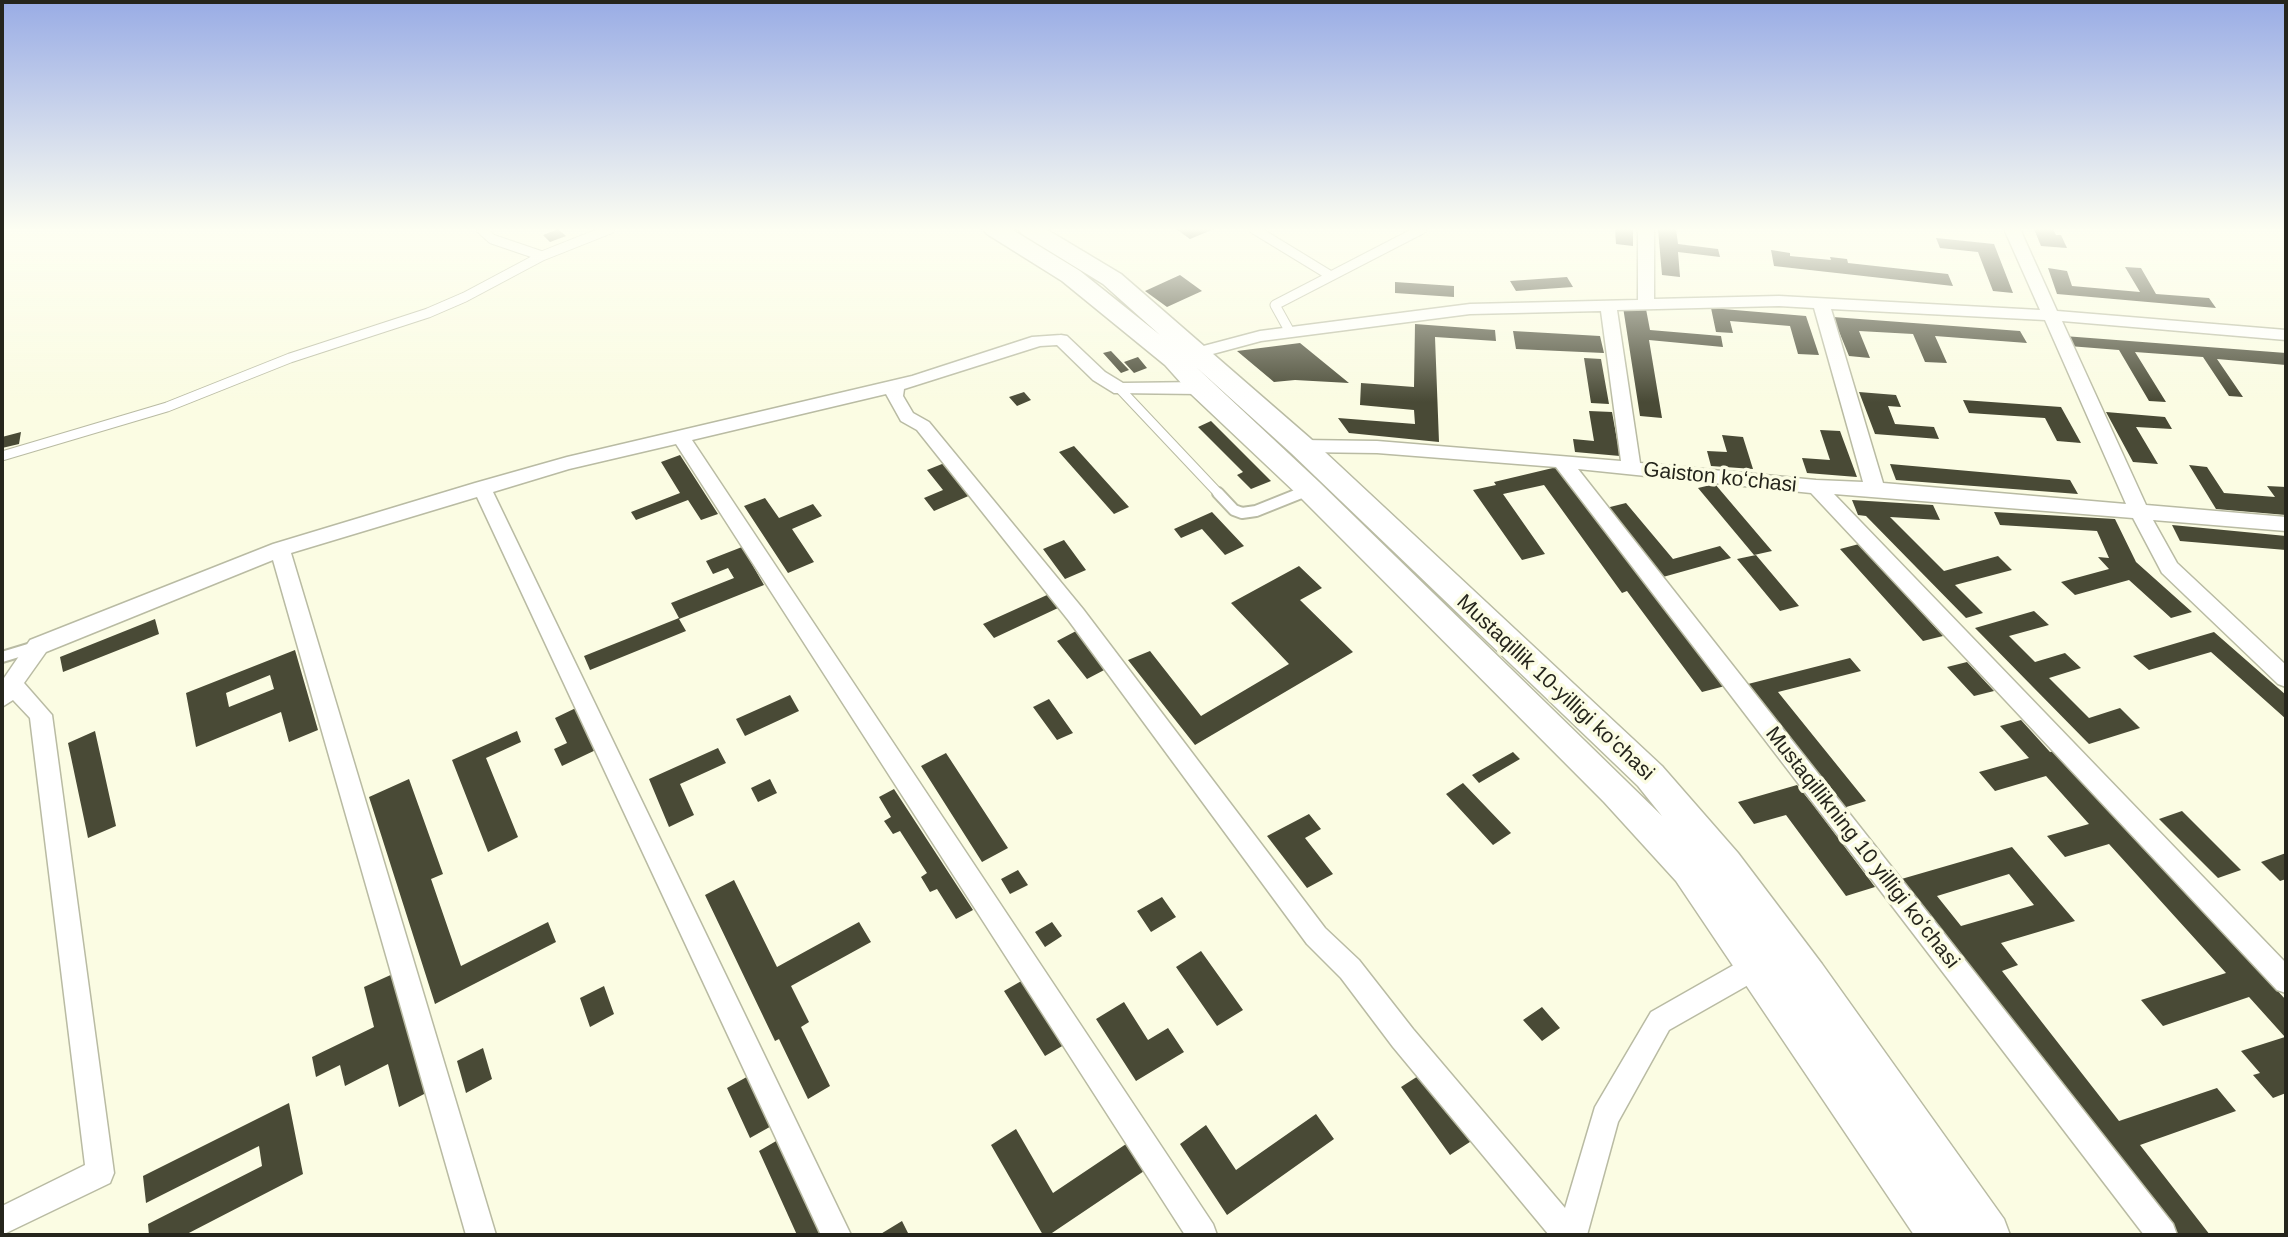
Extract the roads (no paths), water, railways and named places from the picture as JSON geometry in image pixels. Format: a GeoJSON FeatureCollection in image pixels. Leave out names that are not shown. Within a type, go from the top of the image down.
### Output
{"type":"FeatureCollection","features":[{"type":"Feature","properties":{"kind":"main road","name":"Mustaqillik 10-yilligi ko'chasi"},"geometry":{"type":"LineString","coordinates":[[1086,287],[1185,356],[1301,446],[1650,776],[1725,864],[1800,966],[1988,1235]]}},
{"type":"Feature","properties":{"kind":"main road","name":"Mustaqillik 10-yilligi ko'chasi"},"geometry":{"type":"LineString","coordinates":[[1119,287],[1185,356],[1200,388],[1309,489],[1616,791],[1689,869],[1940,1235]]}},
{"type":"Feature","properties":{"kind":"street"},"geometry":{"type":"LineString","coordinates":[[1646,287],[1646,304]]}},
{"type":"Feature","properties":{"kind":"street"},"geometry":{"type":"LineString","coordinates":[[2037,287],[2139,511],[2169,568],[2286,678]]}},
{"type":"Feature","properties":{"kind":"street"},"geometry":{"type":"LineString","coordinates":[[1185,356],[1259,336],[1470,309],[1779,301],[2049,316],[2286,335]]}},
{"type":"Feature","properties":{"kind":"street"},"geometry":{"type":"LineString","coordinates":[[1821,303],[1875,489]]}},
{"type":"Feature","properties":{"kind":"street"},"geometry":{"type":"LineString","coordinates":[[1608,305],[1632,469]]}},
{"type":"Feature","properties":{"kind":"street"},"geometry":{"type":"LineString","coordinates":[[2,1221],[100,1174],[41,715],[6,691],[38,646],[280,550],[482,488],[567,463],[896,386],[1038,341],[1061,340],[1099,376],[1120,388],[1200,388]]}},
{"type":"Feature","properties":{"kind":"street"},"geometry":{"type":"LineString","coordinates":[[896,386],[894,396],[907,417],[923,426],[1076,615],[1317,936],[1350,969],[1420,1059],[1570,1235]]}},
{"type":"Feature","properties":{"kind":"street"},"geometry":{"type":"LineString","coordinates":[[680,436],[1202,1235]]}},
{"type":"Feature","properties":{"kind":"street","name":"Gaiston koʻchasi"},"geometry":{"type":"LineString","coordinates":[[1301,446],[1377,447],[1562,461],[1816,487],[1875,489],[2286,524]]}},
{"type":"Feature","properties":{"kind":"street","name":"Mustaqillikning 10 yilligi koʻchasi"},"geometry":{"type":"LineString","coordinates":[[1562,461],[2162,1235]]}},
{"type":"Feature","properties":{"kind":"street"},"geometry":{"type":"LineString","coordinates":[[1816,487],[2286,981]]}},
{"type":"Feature","properties":{"kind":"street"},"geometry":{"type":"LineString","coordinates":[[482,488],[836,1235]]}},
{"type":"Feature","properties":{"kind":"street"},"geometry":{"type":"LineString","coordinates":[[280,550],[481,1235]]}},
{"type":"Feature","properties":{"kind":"street"},"geometry":{"type":"LineString","coordinates":[[1570,1235],[1605,1117],[1660,1021],[1755,967]]}},
{"type":"Feature","properties":{"kind":"lane"},"geometry":{"type":"LineString","coordinates":[[2,456],[167,407],[290,358],[428,313],[484,287]]}},
{"type":"Feature","properties":{"kind":"lane"},"geometry":{"type":"LineString","coordinates":[[1290,332],[1275,305],[1310,287]]}},
{"type":"Feature","properties":{"kind":"lane"},"geometry":{"type":"LineString","coordinates":[[1120,388],[1234,510],[1242,513],[1256,511],[1309,489]]}},
{"type":"Feature","properties":{"kind":"lane"},"geometry":{"type":"LineString","coordinates":[[2,657],[38,646]]}}]}
